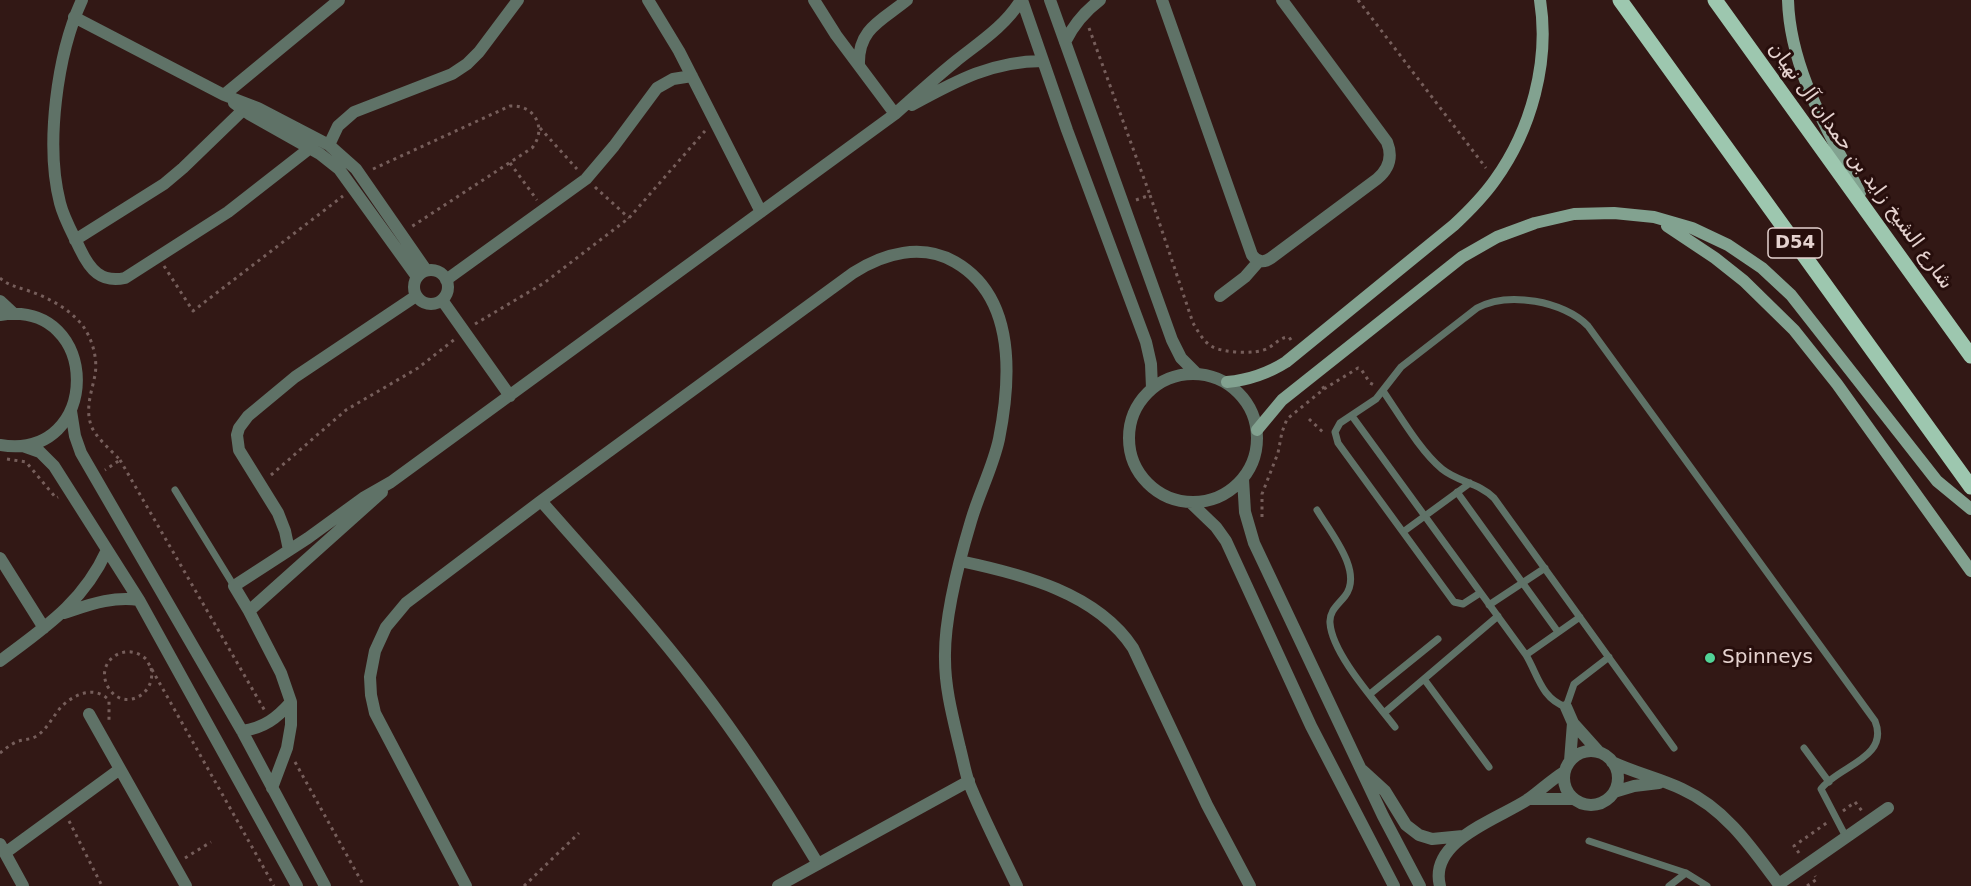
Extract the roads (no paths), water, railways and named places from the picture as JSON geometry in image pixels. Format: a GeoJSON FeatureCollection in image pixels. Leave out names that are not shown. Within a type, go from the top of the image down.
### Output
{"type":"FeatureCollection","features":[{"type":"Feature","properties":{"kind":"main road","name":"D54"},"geometry":{"type":"LineString","coordinates":[[1620,0],[1971,487]]}},
{"type":"Feature","properties":{"kind":"main road","name":"شارع الشيخ زايد بن حمدان آل نهيان"},"geometry":{"type":"LineString","coordinates":[[1715,0],[1971,356]]}},
{"type":"Feature","properties":{"kind":"street"},"geometry":{"type":"LineString","coordinates":[[82,0],[69,33],[58,95],[54,142],[60,204],[75,240],[93,271],[108,279],[125,278],[228,212],[310,148]]}},
{"type":"Feature","properties":{"kind":"street"},"geometry":{"type":"LineString","coordinates":[[224,95],[339,0]]}},
{"type":"Feature","properties":{"kind":"street"},"geometry":{"type":"LineString","coordinates":[[329,145],[338,126],[354,112],[452,74],[467,64],[479,52],[518,0]]}},
{"type":"Feature","properties":{"kind":"street"},"geometry":{"type":"LineString","coordinates":[[648,0],[692,76],[761,212]]}},
{"type":"Feature","properties":{"kind":"street"},"geometry":{"type":"LineString","coordinates":[[814,0],[895,114]]}},
{"type":"Feature","properties":{"kind":"street"},"geometry":{"type":"LineString","coordinates":[[859,64],[860,49],[870,29],[907,0]]}},
{"type":"Feature","properties":{"kind":"street"},"geometry":{"type":"LineString","coordinates":[[1022,0],[1067,130],[1146,342],[1151,364],[1152,388]]}},
{"type":"Feature","properties":{"kind":"street"},"geometry":{"type":"LineString","coordinates":[[272,788],[286,748],[291,725],[291,702],[281,673],[234,586],[363,498],[391,482],[895,114],[954,62],[1007,20],[1022,0]]}},
{"type":"Feature","properties":{"kind":"street"},"geometry":{"type":"LineString","coordinates":[[1050,0],[1172,340],[1181,358],[1196,373]]}},
{"type":"Feature","properties":{"kind":"street"},"geometry":{"type":"LineString","coordinates":[[1065,42],[1085,12],[1100,0]]}},
{"type":"Feature","properties":{"kind":"street"},"geometry":{"type":"LineString","coordinates":[[1162,0],[1252,255],[1259,261],[1267,261],[1384,174],[1390,159],[1388,142],[1282,0]]}},
{"type":"Feature","properties":{"kind":"street"},"geometry":{"type":"LineString","coordinates":[[1227,382],[1246,380],[1276,369],[1454,225],[1476,204],[1495,180],[1520,136],[1534,98],[1543,38],[1540,0]]}},
{"type":"Feature","properties":{"kind":"street"},"geometry":{"type":"LineString","coordinates":[[1788,0],[1794,42],[1803,75],[1816,106],[1874,221]]}},
{"type":"Feature","properties":{"kind":"street"},"geometry":{"type":"LineString","coordinates":[[74,17],[224,95],[258,108],[329,145],[348,160],[360,175],[400,234],[421,274]]}},
{"type":"Feature","properties":{"kind":"street"},"geometry":{"type":"LineString","coordinates":[[895,114],[952,84],[990,68],[1016,62],[1043,60]]}},
{"type":"Feature","properties":{"kind":"street"},"geometry":{"type":"LineString","coordinates":[[446,280],[586,179],[657,88],[673,79],[692,76]]}},
{"type":"Feature","properties":{"kind":"street"},"geometry":{"type":"LineString","coordinates":[[224,95],[243,110],[330,160],[421,274]]}},
{"type":"Feature","properties":{"kind":"street"},"geometry":{"type":"LineString","coordinates":[[75,240],[164,184],[243,110]]}},
{"type":"Feature","properties":{"kind":"street"},"geometry":{"type":"LineString","coordinates":[[1257,430],[1282,400],[1462,257],[1497,237],[1535,223],[1574,214],[1614,213],[1654,217],[1692,228],[1728,245],[1762,268],[1791,295],[1937,481],[1971,509]]}},
{"type":"Feature","properties":{"kind":"street"},"geometry":{"type":"LineString","coordinates":[[1654,217],[1715,258],[1744,281],[1794,330],[1837,384],[1971,571]]}},
{"type":"Feature","properties":{"kind":"street"},"geometry":{"type":"LineString","coordinates":[[466,886],[375,713],[371,695],[372,664],[377,645],[386,627],[406,603],[541,501],[864,265],[897,254],[917,251],[931,252],[948,258],[964,267],[978,279],[998,309],[1003,327],[1005,393],[998,440],[960,561],[946,630],[945,658],[946,686],[969,782],[1017,886]]}},
{"type":"Feature","properties":{"kind":"street"},"geometry":{"type":"LineString","coordinates":[[1220,296],[1245,277],[1259,261]]}},
{"type":"Feature","properties":{"kind":"street"},"geometry":{"type":"LineString","coordinates":[[438,271],[446,280],[448,291],[442,300],[431,304],[425,303],[416,296],[414,286],[421,274],[438,271]]}},
{"type":"Feature","properties":{"kind":"street"},"geometry":{"type":"LineString","coordinates":[[289,550],[282,522],[239,450],[237,435],[242,421],[303,371],[416,296]]}},
{"type":"Feature","properties":{"kind":"street"},"geometry":{"type":"LineString","coordinates":[[442,300],[510,396]]}},
{"type":"Feature","properties":{"kind":"street"},"geometry":{"type":"LineString","coordinates":[[0,301],[14,314]]}},
{"type":"Feature","properties":{"kind":"street"},"geometry":{"type":"LineString","coordinates":[[0,315],[14,314],[37,319],[53,328],[66,341],[76,363],[78,375],[75,400],[71,411],[51,434],[35,443],[23,446],[0,445]]}},
{"type":"Feature","properties":{"kind":"street"},"geometry":{"type":"LineString","coordinates":[[1196,373],[1217,377],[1227,382],[1244,398],[1255,418],[1257,430],[1255,456],[1243,479],[1225,494],[1214,499],[1191,502],[1164,495],[1152,488],[1135,465],[1131,452],[1130,424],[1139,404],[1152,388],[1173,376],[1196,373]]}},
{"type":"Feature","properties":{"kind":"street"},"geometry":{"type":"LineString","coordinates":[[71,411],[75,436],[81,453],[242,731],[325,886]]}},
{"type":"Feature","properties":{"kind":"street"},"geometry":{"type":"LineString","coordinates":[[23,446],[40,452],[47,458],[70,490],[139,600],[297,886]]}},
{"type":"Feature","properties":{"kind":"street"},"geometry":{"type":"LineString","coordinates":[[1243,479],[1245,512],[1254,543],[1360,769],[1420,886]]}},
{"type":"Feature","properties":{"kind":"street"},"geometry":{"type":"LineString","coordinates":[[249,611],[391,482]]}},
{"type":"Feature","properties":{"kind":"street"},"geometry":{"type":"LineString","coordinates":[[541,501],[698,684],[758,768],[818,864]]}},
{"type":"Feature","properties":{"kind":"street"},"geometry":{"type":"LineString","coordinates":[[1191,502],[1216,527],[1226,541],[1311,726],[1394,886]]}},
{"type":"Feature","properties":{"kind":"street"},"geometry":{"type":"LineString","coordinates":[[0,661],[63,614],[96,572],[107,550]]}},
{"type":"Feature","properties":{"kind":"street"},"geometry":{"type":"LineString","coordinates":[[0,558],[44,628]]}},
{"type":"Feature","properties":{"kind":"street"},"geometry":{"type":"LineString","coordinates":[[960,561],[1043,584],[1095,609],[1116,626],[1133,648],[1208,805],[1250,886]]}},
{"type":"Feature","properties":{"kind":"street"},"geometry":{"type":"LineString","coordinates":[[63,614],[104,600],[128,598],[139,600]]}},
{"type":"Feature","properties":{"kind":"street"},"geometry":{"type":"LineString","coordinates":[[242,731],[255,729],[271,722],[291,702]]}},
{"type":"Feature","properties":{"kind":"street"},"geometry":{"type":"LineString","coordinates":[[1566,706],[1573,723],[1599,752],[1612,762],[1644,776],[1666,782],[1699,798],[1728,821],[1741,834],[1779,885],[1888,807]]}},
{"type":"Feature","properties":{"kind":"street"},"geometry":{"type":"LineString","coordinates":[[89,714],[186,886]]}},
{"type":"Feature","properties":{"kind":"street"},"geometry":{"type":"LineString","coordinates":[[1573,723],[1566,789],[1573,799]]}},
{"type":"Feature","properties":{"kind":"street"},"geometry":{"type":"LineString","coordinates":[[1440,886],[1438,875],[1440,863],[1447,852],[1464,836],[1528,799],[1586,751],[1599,752]]}},
{"type":"Feature","properties":{"kind":"street"},"geometry":{"type":"LineString","coordinates":[[1612,762],[1617,773],[1614,792]]}},
{"type":"Feature","properties":{"kind":"street"},"geometry":{"type":"LineString","coordinates":[[23,886],[3,848],[63,811],[120,769]]}},
{"type":"Feature","properties":{"kind":"street"},"geometry":{"type":"LineString","coordinates":[[1360,769],[1385,790],[1407,825],[1419,835],[1432,839],[1464,836]]}},
{"type":"Feature","properties":{"kind":"street"},"geometry":{"type":"LineString","coordinates":[[778,886],[969,782]]}},
{"type":"Feature","properties":{"kind":"street"},"geometry":{"type":"LineString","coordinates":[[1528,799],[1573,799],[1592,806],[1604,801],[1614,792],[1645,784],[1666,782]]}},
{"type":"Feature","properties":{"kind":"lane"},"geometry":{"type":"LineString","coordinates":[[1480,593],[1463,603],[1454,602],[1335,436],[1338,426],[1368,406],[1401,367],[1485,303],[1503,299],[1550,304],[1567,309],[1582,319],[1875,721],[1878,733],[1871,751],[1822,787],[1846,837]]}},
{"type":"Feature","properties":{"kind":"lane"},"geometry":{"type":"LineString","coordinates":[[1383,390],[1435,462],[1451,475],[1483,489],[1494,498],[1674,748]]}},
{"type":"Feature","properties":{"kind":"lane"},"geometry":{"type":"LineString","coordinates":[[1352,416],[1526,655],[1545,692],[1555,701],[1566,706],[1574,684],[1609,657]]}},
{"type":"Feature","properties":{"kind":"lane"},"geometry":{"type":"LineString","coordinates":[[1403,532],[1470,483]]}},
{"type":"Feature","properties":{"kind":"lane"},"geometry":{"type":"LineString","coordinates":[[175,490],[234,586]]}},
{"type":"Feature","properties":{"kind":"lane"},"geometry":{"type":"LineString","coordinates":[[1457,492],[1558,632]]}},
{"type":"Feature","properties":{"kind":"lane"},"geometry":{"type":"LineString","coordinates":[[1317,510],[1347,561],[1351,573],[1351,585],[1331,614],[1330,627],[1347,665],[1395,727]]}},
{"type":"Feature","properties":{"kind":"lane"},"geometry":{"type":"LineString","coordinates":[[1489,605],[1545,568]]}},
{"type":"Feature","properties":{"kind":"lane"},"geometry":{"type":"LineString","coordinates":[[1384,713],[1498,616]]}},
{"type":"Feature","properties":{"kind":"lane"},"geometry":{"type":"LineString","coordinates":[[1526,655],[1580,617]]}},
{"type":"Feature","properties":{"kind":"lane"},"geometry":{"type":"LineString","coordinates":[[1370,694],[1438,639]]}},
{"type":"Feature","properties":{"kind":"lane"},"geometry":{"type":"LineString","coordinates":[[1424,679],[1489,767]]}},
{"type":"Feature","properties":{"kind":"lane"},"geometry":{"type":"LineString","coordinates":[[1804,748],[1829,782]]}},
{"type":"Feature","properties":{"kind":"lane"},"geometry":{"type":"LineString","coordinates":[[1589,841],[1686,873],[1707,886]]}},
{"type":"Feature","properties":{"kind":"lane"},"geometry":{"type":"LineString","coordinates":[[1669,886],[1686,873]]}},
{"type":"Feature","properties":{"kind":"place","name":"Spinneys"},"geometry":{"type":"Point","coordinates":[1710,658]}}]}
